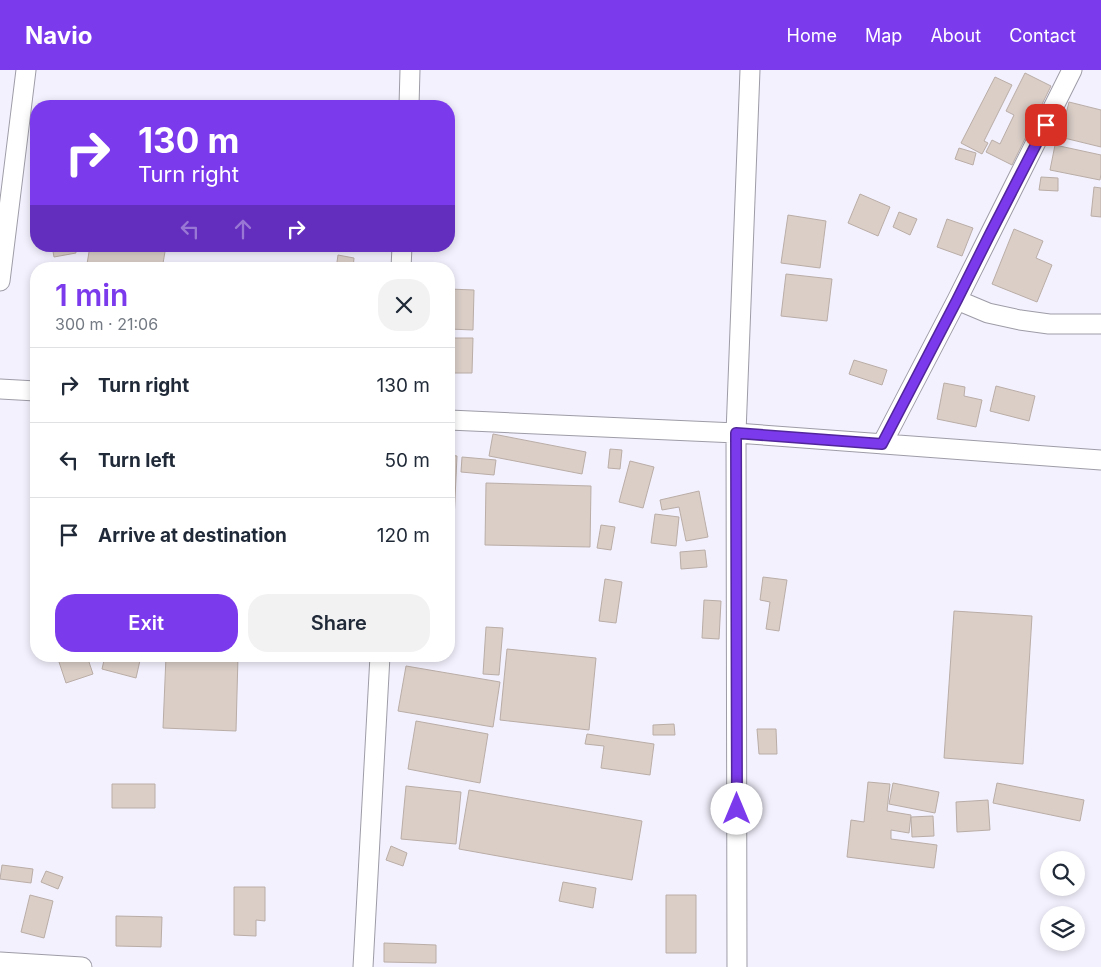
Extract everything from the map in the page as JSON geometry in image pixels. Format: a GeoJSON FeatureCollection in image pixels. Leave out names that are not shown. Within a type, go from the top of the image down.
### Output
{"type":"FeatureCollection","features":[{"type":"Feature","properties":{"kind":"street"},"geometry":{"type":"LineString","coordinates":[[0,281],[26,70]]}},
{"type":"Feature","properties":{"kind":"street"},"geometry":{"type":"LineString","coordinates":[[409,100],[410,70]]}},
{"type":"Feature","properties":{"kind":"street"},"geometry":{"type":"LineString","coordinates":[[737,967],[736,433],[750,70]]}},
{"type":"Feature","properties":{"kind":"street"},"geometry":{"type":"LineString","coordinates":[[882,444],[957,300],[1072,70]]}},
{"type":"Feature","properties":{"kind":"street"},"geometry":{"type":"LineString","coordinates":[[957,300],[988,313],[1020,320],[1048,324],[1101,324]]}},
{"type":"Feature","properties":{"kind":"street"},"geometry":{"type":"LineString","coordinates":[[0,388],[30,390]]}},
{"type":"Feature","properties":{"kind":"street"},"geometry":{"type":"LineString","coordinates":[[455,420],[736,433],[1101,460]]}},
{"type":"Feature","properties":{"kind":"street"},"geometry":{"type":"LineString","coordinates":[[363,967],[380,662]]}},
{"type":"Feature","properties":{"kind":"street"},"geometry":{"type":"LineString","coordinates":[[0,962],[82,967]]}},
{"type":"Feature","properties":{"kind":"building"},"geometry":{"type":"Polygon","coordinates":[[[1025,73],[1051,86],[1012,165],[986,152],[992,140],[1000,144],[1014,115],[1006,111],[1025,73]]]}},
{"type":"Feature","properties":{"kind":"building"},"geometry":{"type":"Polygon","coordinates":[[[995,77],[1012,85],[984,141],[988,143],[982,154],[961,143],[995,77]]]}},
{"type":"Feature","properties":{"kind":"building"},"geometry":{"type":"Polygon","coordinates":[[[1069,102],[1101,110],[1101,147],[1060,137],[1069,102]]]}},
{"type":"Feature","properties":{"kind":"building"},"geometry":{"type":"Polygon","coordinates":[[[1055,145],[1101,155],[1100,180],[1050,170],[1055,145]]]}},
{"type":"Feature","properties":{"kind":"building"},"geometry":{"type":"Polygon","coordinates":[[[959,148],[976,153],[973,165],[955,159],[959,148]]]}},
{"type":"Feature","properties":{"kind":"building"},"geometry":{"type":"Polygon","coordinates":[[[1041,177],[1058,178],[1058,191],[1039,190],[1041,177]]]}},
{"type":"Feature","properties":{"kind":"building"},"geometry":{"type":"Polygon","coordinates":[[[1094,187],[1101,188],[1101,217],[1091,216],[1094,187]]]}},
{"type":"Feature","properties":{"kind":"building"},"geometry":{"type":"Polygon","coordinates":[[[860,194],[890,207],[878,236],[848,223],[860,194]]]}},
{"type":"Feature","properties":{"kind":"building"},"geometry":{"type":"Polygon","coordinates":[[[899,212],[917,219],[910,235],[893,227],[899,212]]]}},
{"type":"Feature","properties":{"kind":"building"},"geometry":{"type":"Polygon","coordinates":[[[788,215],[826,221],[820,268],[781,263],[788,215]]]}},
{"type":"Feature","properties":{"kind":"building"},"geometry":{"type":"Polygon","coordinates":[[[947,219],[973,228],[962,256],[937,247],[947,219]]]}},
{"type":"Feature","properties":{"kind":"building"},"geometry":{"type":"Polygon","coordinates":[[[1014,229],[1043,241],[1036,258],[1052,265],[1037,302],[992,284],[1014,229]]]}},
{"type":"Feature","properties":{"kind":"building"},"geometry":{"type":"Polygon","coordinates":[[[53,252],[76,252],[76,253],[54,257],[53,252]]]}},
{"type":"Feature","properties":{"kind":"building"},"geometry":{"type":"Polygon","coordinates":[[[89,252],[165,252],[163,262],[87,262],[89,252]]]}},
{"type":"Feature","properties":{"kind":"building"},"geometry":{"type":"Polygon","coordinates":[[[338,255],[354,258],[354,262],[337,262],[338,255]]]}},
{"type":"Feature","properties":{"kind":"building"},"geometry":{"type":"Polygon","coordinates":[[[786,274],[832,279],[827,321],[781,316],[786,274]]]}},
{"type":"Feature","properties":{"kind":"building"},"geometry":{"type":"Polygon","coordinates":[[[455,289],[474,290],[473,330],[455,329],[455,289]]]}},
{"type":"Feature","properties":{"kind":"building"},"geometry":{"type":"Polygon","coordinates":[[[455,338],[473,338],[472,373],[455,373],[455,338]]]}},
{"type":"Feature","properties":{"kind":"building"},"geometry":{"type":"Polygon","coordinates":[[[854,360],[887,370],[882,385],[849,374],[854,360]]]}},
{"type":"Feature","properties":{"kind":"building"},"geometry":{"type":"Polygon","coordinates":[[[944,383],[965,387],[964,396],[982,400],[976,427],[937,419],[944,383]]]}},
{"type":"Feature","properties":{"kind":"building"},"geometry":{"type":"Polygon","coordinates":[[[996,386],[1035,396],[1029,421],[990,411],[996,386]]]}},
{"type":"Feature","properties":{"kind":"building"},"geometry":{"type":"Polygon","coordinates":[[[493,434],[586,452],[582,474],[489,456],[493,434]]]}},
{"type":"Feature","properties":{"kind":"building"},"geometry":{"type":"Polygon","coordinates":[[[610,449],[622,450],[620,469],[608,468],[610,449]]]}},
{"type":"Feature","properties":{"kind":"building"},"geometry":{"type":"Polygon","coordinates":[[[455,456],[457,456],[455,499],[455,456]]]}},
{"type":"Feature","properties":{"kind":"building"},"geometry":{"type":"Polygon","coordinates":[[[462,457],[496,460],[494,475],[461,472],[462,457]]]}},
{"type":"Feature","properties":{"kind":"building"},"geometry":{"type":"Polygon","coordinates":[[[630,461],[654,467],[643,508],[619,502],[630,461]]]}},
{"type":"Feature","properties":{"kind":"building"},"geometry":{"type":"Polygon","coordinates":[[[486,483],[591,486],[590,547],[485,545],[486,483]]]}},
{"type":"Feature","properties":{"kind":"building"},"geometry":{"type":"Polygon","coordinates":[[[699,491],[708,537],[686,541],[679,507],[662,510],[660,500],[699,491]]]}},
{"type":"Feature","properties":{"kind":"building"},"geometry":{"type":"Polygon","coordinates":[[[655,514],[679,517],[676,546],[651,543],[655,514]]]}},
{"type":"Feature","properties":{"kind":"building"},"geometry":{"type":"Polygon","coordinates":[[[601,525],[615,527],[611,550],[597,548],[601,525]]]}},
{"type":"Feature","properties":{"kind":"building"},"geometry":{"type":"Polygon","coordinates":[[[705,550],[707,567],[681,569],[680,552],[705,550]]]}},
{"type":"Feature","properties":{"kind":"building"},"geometry":{"type":"Polygon","coordinates":[[[763,577],[787,580],[779,631],[766,629],[770,602],[760,600],[763,577]]]}},
{"type":"Feature","properties":{"kind":"building"},"geometry":{"type":"Polygon","coordinates":[[[605,579],[622,582],[616,623],[599,621],[605,579]]]}},
{"type":"Feature","properties":{"kind":"building"},"geometry":{"type":"Polygon","coordinates":[[[704,600],[721,601],[719,639],[702,638],[704,600]]]}},
{"type":"Feature","properties":{"kind":"building"},"geometry":{"type":"Polygon","coordinates":[[[954,611],[1032,616],[1023,764],[944,758],[954,611]]]}},
{"type":"Feature","properties":{"kind":"building"},"geometry":{"type":"Polygon","coordinates":[[[486,627],[503,628],[499,675],[483,674],[486,627]]]}},
{"type":"Feature","properties":{"kind":"building"},"geometry":{"type":"Polygon","coordinates":[[[507,649],[596,658],[589,730],[500,720],[507,649]]]}},
{"type":"Feature","properties":{"kind":"building"},"geometry":{"type":"Polygon","coordinates":[[[59,662],[89,662],[93,674],[66,683],[59,662]]]}},
{"type":"Feature","properties":{"kind":"building"},"geometry":{"type":"Polygon","coordinates":[[[104,662],[140,662],[136,678],[102,669],[104,662]]]}},
{"type":"Feature","properties":{"kind":"building"},"geometry":{"type":"Polygon","coordinates":[[[166,662],[238,662],[236,731],[163,728],[166,662]]]}},
{"type":"Feature","properties":{"kind":"building"},"geometry":{"type":"Polygon","coordinates":[[[406,666],[500,682],[493,727],[398,711],[406,666]]]}},
{"type":"Feature","properties":{"kind":"building"},"geometry":{"type":"Polygon","coordinates":[[[416,721],[488,734],[480,783],[408,769],[416,721]]]}},
{"type":"Feature","properties":{"kind":"building"},"geometry":{"type":"Polygon","coordinates":[[[674,724],[675,735],[653,735],[653,725],[674,724]]]}},
{"type":"Feature","properties":{"kind":"building"},"geometry":{"type":"Polygon","coordinates":[[[757,729],[776,729],[777,754],[759,754],[757,729]]]}},
{"type":"Feature","properties":{"kind":"building"},"geometry":{"type":"Polygon","coordinates":[[[587,734],[654,744],[650,775],[601,768],[604,746],[585,744],[587,734]]]}},
{"type":"Feature","properties":{"kind":"building"},"geometry":{"type":"Polygon","coordinates":[[[868,782],[890,784],[887,811],[911,815],[909,833],[891,830],[891,839],[937,845],[934,868],[847,857],[851,820],[864,822],[868,782]]]}},
{"type":"Feature","properties":{"kind":"building"},"geometry":{"type":"Polygon","coordinates":[[[893,783],[939,792],[935,813],[889,804],[893,783]]]}},
{"type":"Feature","properties":{"kind":"building"},"geometry":{"type":"Polygon","coordinates":[[[997,783],[1084,800],[1080,821],[993,803],[997,783]]]}},
{"type":"Feature","properties":{"kind":"building"},"geometry":{"type":"Polygon","coordinates":[[[112,784],[155,784],[155,808],[112,808],[112,784]]]}},
{"type":"Feature","properties":{"kind":"building"},"geometry":{"type":"Polygon","coordinates":[[[406,786],[461,792],[456,844],[401,839],[406,786]]]}},
{"type":"Feature","properties":{"kind":"building"},"geometry":{"type":"Polygon","coordinates":[[[469,790],[642,821],[632,880],[459,849],[469,790]]]}},
{"type":"Feature","properties":{"kind":"building"},"geometry":{"type":"Polygon","coordinates":[[[988,800],[990,830],[957,832],[956,802],[988,800]]]}},
{"type":"Feature","properties":{"kind":"building"},"geometry":{"type":"Polygon","coordinates":[[[933,816],[934,836],[912,837],[911,817],[933,816]]]}},
{"type":"Feature","properties":{"kind":"building"},"geometry":{"type":"Polygon","coordinates":[[[391,846],[407,853],[403,866],[386,860],[391,846]]]}},
{"type":"Feature","properties":{"kind":"building"},"geometry":{"type":"Polygon","coordinates":[[[2,865],[33,869],[31,883],[0,879],[2,865]]]}},
{"type":"Feature","properties":{"kind":"building"},"geometry":{"type":"Polygon","coordinates":[[[46,871],[63,877],[58,889],[41,882],[46,871]]]}},
{"type":"Feature","properties":{"kind":"building"},"geometry":{"type":"Polygon","coordinates":[[[563,882],[596,888],[593,908],[559,901],[563,882]]]}},
{"type":"Feature","properties":{"kind":"building"},"geometry":{"type":"Polygon","coordinates":[[[234,887],[265,887],[265,921],[256,920],[256,936],[234,935],[234,887]]]}},
{"type":"Feature","properties":{"kind":"building"},"geometry":{"type":"Polygon","coordinates":[[[30,895],[53,901],[44,938],[21,932],[30,895]]]}},
{"type":"Feature","properties":{"kind":"building"},"geometry":{"type":"Polygon","coordinates":[[[666,895],[696,895],[696,953],[666,953],[666,895]]]}},
{"type":"Feature","properties":{"kind":"building"},"geometry":{"type":"Polygon","coordinates":[[[116,916],[162,917],[161,947],[116,946],[116,916]]]}},
{"type":"Feature","properties":{"kind":"building"},"geometry":{"type":"Polygon","coordinates":[[[384,943],[436,945],[436,963],[384,962],[384,943]]]}},
{"type":"Feature","properties":{"kind":"route"},"geometry":{"type":"LineString","coordinates":[[737,809],[736,433],[882,444],[1046,125]]}}]}
